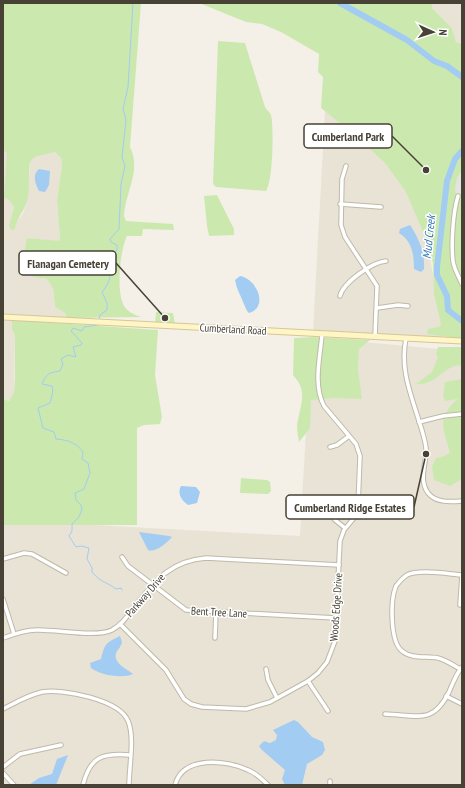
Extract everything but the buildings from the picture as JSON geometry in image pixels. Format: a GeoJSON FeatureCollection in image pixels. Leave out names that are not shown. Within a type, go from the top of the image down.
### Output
{"type":"FeatureCollection","features":[{"type":"Feature","properties":{"kind":"main road","name":"Cumberland Road"},"geometry":{"type":"LineString","coordinates":[[3,317],[322,335],[375,336],[462,341]]}},
{"type":"Feature","properties":{"kind":"street"},"geometry":{"type":"LineString","coordinates":[[346,166],[343,174],[340,217],[344,235],[377,286],[375,336]]}},
{"type":"Feature","properties":{"kind":"street"},"geometry":{"type":"LineString","coordinates":[[458,196],[453,256],[454,266],[462,284]]}},
{"type":"Feature","properties":{"kind":"street"},"geometry":{"type":"LineString","coordinates":[[340,204],[381,206]]}},
{"type":"Feature","properties":{"kind":"street"},"geometry":{"type":"LineString","coordinates":[[340,296],[344,287],[379,262],[386,261]]}},
{"type":"Feature","properties":{"kind":"street"},"geometry":{"type":"LineString","coordinates":[[377,308],[398,305],[408,306]]}},
{"type":"Feature","properties":{"kind":"street","name":"Woods Edge Drive"},"geometry":{"type":"LineString","coordinates":[[120,624],[166,670],[180,694],[191,704],[202,707],[246,709],[262,705],[308,681],[322,670],[335,641],[340,541],[345,528],[354,518],[358,506],[361,461],[358,449],[324,406],[320,398],[318,386],[322,335]]}},
{"type":"Feature","properties":{"kind":"street"},"geometry":{"type":"LineString","coordinates":[[406,338],[404,372],[426,448],[423,480],[426,489],[430,495],[438,500],[449,502],[462,501]]}},
{"type":"Feature","properties":{"kind":"street"},"geometry":{"type":"LineString","coordinates":[[419,422],[443,416],[462,414]]}},
{"type":"Feature","properties":{"kind":"street"},"geometry":{"type":"LineString","coordinates":[[330,447],[337,445],[349,436]]}},
{"type":"Feature","properties":{"kind":"street"},"geometry":{"type":"LineString","coordinates":[[329,512],[335,520],[345,528]]}},
{"type":"Feature","properties":{"kind":"street"},"geometry":{"type":"LineString","coordinates":[[3,559],[20,553],[29,553],[36,555],[66,573]]}},
{"type":"Feature","properties":{"kind":"street","name":"Bent Tree Lane"},"geometry":{"type":"LineString","coordinates":[[122,558],[128,566],[151,586],[183,609],[336,618]]}},
{"type":"Feature","properties":{"kind":"street","name":"Parkway Drive"},"geometry":{"type":"LineString","coordinates":[[3,638],[14,634],[37,630],[102,633],[113,630],[120,624],[162,574],[176,566],[201,558],[339,565]]}},
{"type":"Feature","properties":{"kind":"street"},"geometry":{"type":"LineString","coordinates":[[385,714],[429,715],[440,708],[461,668],[440,659],[412,656],[404,653],[395,643],[393,630],[394,594],[397,586],[408,574],[462,575],[460,605]]}},
{"type":"Feature","properties":{"kind":"street"},"geometry":{"type":"LineString","coordinates":[[3,599],[14,634]]}},
{"type":"Feature","properties":{"kind":"street"},"geometry":{"type":"LineString","coordinates":[[215,638],[216,612]]}},
{"type":"Feature","properties":{"kind":"street"},"geometry":{"type":"LineString","coordinates":[[266,669],[268,680],[277,698]]}},
{"type":"Feature","properties":{"kind":"street"},"geometry":{"type":"LineString","coordinates":[[308,681],[328,711]]}},
{"type":"Feature","properties":{"kind":"street"},"geometry":{"type":"LineString","coordinates":[[3,710],[29,696],[52,691],[63,692],[112,705],[124,713],[129,721],[131,733],[128,785]]}},
{"type":"Feature","properties":{"kind":"street"},"geometry":{"type":"LineString","coordinates":[[446,696],[462,704]]}},
{"type":"Feature","properties":{"kind":"street"},"geometry":{"type":"LineString","coordinates":[[3,767],[20,754],[62,745]]}},
{"type":"Feature","properties":{"kind":"street"},"geometry":{"type":"LineString","coordinates":[[83,785],[91,765],[97,758],[109,754],[130,755]]}},
{"type":"Feature","properties":{"kind":"street"},"geometry":{"type":"LineString","coordinates":[[175,785],[177,778],[184,770],[198,763],[236,766],[253,773],[268,785]]}},
{"type":"Feature","properties":{"kind":"street"},"geometry":{"type":"LineString","coordinates":[[3,773],[14,785]]}},
{"type":"Feature","properties":{"kind":"shaded area"},"geometry":{"type":"Polygon","coordinates":[[[433,3],[462,3],[462,44],[456,42],[452,28],[432,8],[433,3]]]}},
{"type":"Feature","properties":{"kind":"shaded area"},"geometry":{"type":"Polygon","coordinates":[[[325,111],[429,196],[430,259],[443,325],[443,337],[313,332],[325,111]]]}},
{"type":"Feature","properties":{"kind":"shaded area"},"geometry":{"type":"Polygon","coordinates":[[[3,150],[7,152],[8,199],[14,207],[9,225],[16,223],[23,214],[28,197],[30,162],[35,157],[55,152],[61,158],[62,166],[57,200],[60,242],[27,238],[25,261],[37,277],[47,279],[53,289],[55,307],[65,313],[67,318],[3,314],[3,150]]]}},
{"type":"Feature","properties":{"kind":"shaded area"},"geometry":{"type":"Polygon","coordinates":[[[462,170],[462,196],[461,193],[456,194],[455,189],[457,178],[462,170]]]}},
{"type":"Feature","properties":{"kind":"shaded area"},"geometry":{"type":"Polygon","coordinates":[[[3,319],[12,320],[12,329],[15,336],[14,392],[9,401],[3,399],[3,319]]]}},
{"type":"Feature","properties":{"kind":"shaded area"},"geometry":{"type":"Polygon","coordinates":[[[363,342],[462,351],[462,785],[3,785],[3,487],[19,521],[300,536],[311,343],[363,342]]]}},
{"type":"Feature","properties":{"kind":"green space"},"geometry":{"type":"Polygon","coordinates":[[[3,3],[141,3],[130,147],[133,156],[134,173],[124,216],[126,221],[173,224],[174,230],[143,229],[142,236],[127,236],[121,259],[120,294],[123,304],[130,312],[143,317],[67,318],[65,313],[55,307],[53,289],[47,279],[32,276],[26,272],[25,257],[27,238],[60,241],[57,200],[62,165],[61,158],[55,152],[35,157],[30,162],[29,193],[27,202],[17,221],[15,229],[11,230],[9,225],[14,207],[8,199],[4,198],[7,153],[3,150],[3,3]]]}},
{"type":"Feature","properties":{"kind":"green space"},"geometry":{"type":"Polygon","coordinates":[[[199,3],[433,3],[432,8],[452,28],[456,42],[462,44],[462,339],[427,334],[428,329],[439,327],[441,324],[434,294],[433,264],[429,246],[406,192],[385,163],[357,137],[321,108],[323,77],[318,72],[319,54],[281,32],[262,24],[246,22],[199,3]]]}},
{"type":"Feature","properties":{"kind":"green space"},"geometry":{"type":"Polygon","coordinates":[[[218,41],[245,43],[265,107],[271,115],[272,154],[270,177],[266,191],[216,187],[213,184],[218,41]]]}},
{"type":"Feature","properties":{"kind":"green space"},"geometry":{"type":"Polygon","coordinates":[[[217,195],[234,229],[234,235],[209,236],[204,196],[217,195]]]}},
{"type":"Feature","properties":{"kind":"green space"},"geometry":{"type":"Polygon","coordinates":[[[156,312],[173,313],[175,324],[155,323],[156,312]]]}},
{"type":"Feature","properties":{"kind":"green space"},"geometry":{"type":"Polygon","coordinates":[[[12,320],[158,330],[155,375],[162,417],[160,424],[144,425],[137,428],[137,525],[3,525],[3,399],[9,401],[14,392],[15,336],[12,329],[12,320]]]}},
{"type":"Feature","properties":{"kind":"green space"},"geometry":{"type":"Polygon","coordinates":[[[313,337],[370,340],[359,349],[358,370],[362,399],[335,398],[311,400],[310,428],[299,442],[297,426],[302,393],[298,381],[293,375],[294,338],[313,337]]]}},
{"type":"Feature","properties":{"kind":"green space"},"geometry":{"type":"Polygon","coordinates":[[[438,347],[462,347],[462,367],[458,365],[452,367],[429,382],[416,384],[432,372],[438,357],[436,354],[438,347]]]}},
{"type":"Feature","properties":{"kind":"green space"},"geometry":{"type":"Polygon","coordinates":[[[462,379],[462,479],[450,486],[434,480],[432,466],[436,458],[450,453],[443,424],[446,412],[458,399],[445,401],[443,396],[445,382],[462,379]]]}},
{"type":"Feature","properties":{"kind":"green space"},"geometry":{"type":"Polygon","coordinates":[[[241,478],[267,480],[270,482],[271,491],[268,494],[240,493],[241,478]]]}},
{"type":"Feature","properties":{"kind":"water"},"geometry":{"type":"Polygon","coordinates":[[[39,169],[50,171],[49,185],[45,192],[39,191],[35,182],[35,174],[39,169]]]}},
{"type":"Feature","properties":{"kind":"water"},"geometry":{"type":"Polygon","coordinates":[[[410,225],[419,241],[422,251],[424,269],[421,272],[414,269],[411,248],[407,240],[399,233],[400,229],[410,225]]]}},
{"type":"Feature","properties":{"kind":"water"},"geometry":{"type":"Polygon","coordinates":[[[240,276],[251,282],[256,287],[258,293],[258,305],[255,310],[249,313],[237,288],[235,280],[240,276]]]}},
{"type":"Feature","properties":{"kind":"water"},"geometry":{"type":"Polygon","coordinates":[[[181,486],[196,487],[200,492],[197,503],[188,505],[183,501],[179,491],[181,486]]]}},
{"type":"Feature","properties":{"kind":"water"},"geometry":{"type":"Polygon","coordinates":[[[139,532],[172,537],[161,547],[151,551],[148,550],[139,532]]]}},
{"type":"Feature","properties":{"kind":"water"},"geometry":{"type":"Polygon","coordinates":[[[120,636],[122,642],[116,653],[117,660],[122,666],[133,674],[111,676],[100,673],[91,668],[90,663],[101,659],[106,644],[120,636]]]}},
{"type":"Feature","properties":{"kind":"water"},"geometry":{"type":"Polygon","coordinates":[[[294,720],[298,722],[312,737],[323,742],[325,750],[322,755],[307,764],[302,785],[285,785],[282,779],[285,770],[259,746],[264,741],[270,743],[276,740],[277,735],[273,730],[294,720]]]}},
{"type":"Feature","properties":{"kind":"water"},"geometry":{"type":"Polygon","coordinates":[[[68,755],[56,785],[29,785],[39,778],[52,774],[57,759],[68,755]]]}},
{"type":"Feature","properties":{"kind":"waterway"},"geometry":{"type":"LineString","coordinates":[[99,320],[100,315],[107,310],[107,303],[102,292],[110,278],[108,270],[111,257],[117,250],[117,245],[111,242],[110,239],[119,229],[121,184],[125,166],[122,157],[126,120],[123,109],[128,87],[133,3]]}},
{"type":"Feature","properties":{"kind":"waterway","name":"Mud Creek"},"geometry":{"type":"LineString","coordinates":[[340,3],[407,40],[434,61],[447,66],[462,77]]}},
{"type":"Feature","properties":{"kind":"waterway","name":"Mud Creek"},"geometry":{"type":"LineString","coordinates":[[462,151],[455,159],[447,181],[437,267],[437,275],[447,296],[448,310],[462,321]]}},
{"type":"Feature","properties":{"kind":"waterway"},"geometry":{"type":"LineString","coordinates":[[98,325],[84,327],[82,331],[73,328],[71,331],[82,343],[81,345],[73,347],[76,357],[68,355],[61,359],[63,364],[60,371],[50,373],[45,378],[42,384],[52,386],[53,393],[50,403],[38,408],[43,428],[54,432],[56,439],[68,441],[77,446],[83,452],[82,459],[88,463],[90,473],[84,489],[75,493],[76,500],[81,505],[82,509],[79,517],[72,524],[72,531],[69,536],[76,547],[81,546],[89,548],[87,559],[95,576],[116,589],[121,588],[122,590]]}},
{"type":"Feature","properties":{"kind":"place","name":"Cumberland Park"},"geometry":{"type":"Point","coordinates":[426,170]}},
{"type":"Feature","properties":{"kind":"place","name":"Flanagan Cemetery"},"geometry":{"type":"Point","coordinates":[165,318]}},
{"type":"Feature","properties":{"kind":"place","name":"Cumberland Ridge Estates"},"geometry":{"type":"Point","coordinates":[426,454]}}]}
